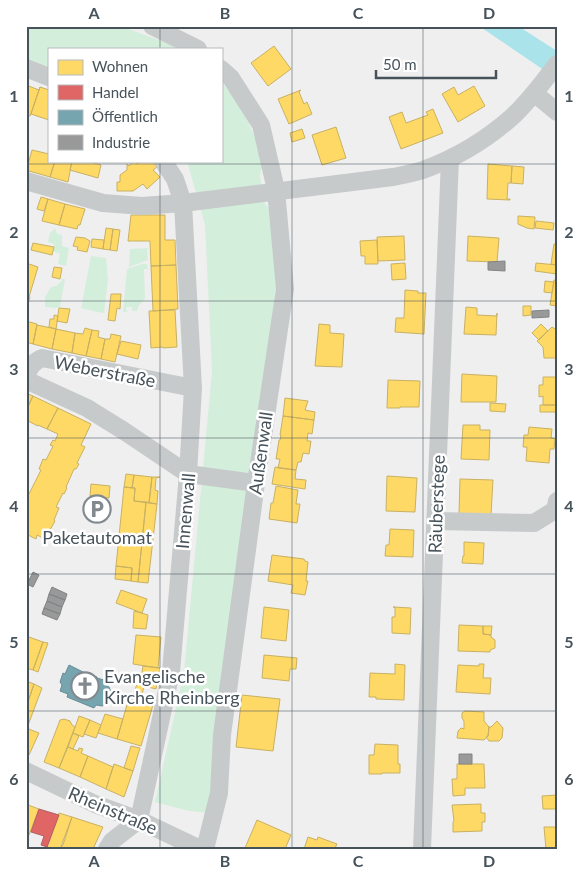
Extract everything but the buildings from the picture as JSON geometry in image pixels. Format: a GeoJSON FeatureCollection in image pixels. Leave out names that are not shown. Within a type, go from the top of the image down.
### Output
{"type":"FeatureCollection","features":[{"type":"Feature","properties":{"kind":"street"},"geometry":{"type":"LineString","coordinates":[[152,26],[196,48]]}},
{"type":"Feature","properties":{"kind":"street"},"geometry":{"type":"LineString","coordinates":[[26,181],[103,203],[142,206],[183,203],[393,177],[422,170],[450,159],[476,144],[512,116],[557,64]]}},
{"type":"Feature","properties":{"kind":"street"},"geometry":{"type":"LineString","coordinates":[[26,68],[48,77]]}},
{"type":"Feature","properties":{"kind":"street","name":"Außenwall"},"geometry":{"type":"LineString","coordinates":[[205,849],[219,793],[222,735],[285,289],[276,190],[262,125],[231,78],[222,71]]}},
{"type":"Feature","properties":{"kind":"street"},"geometry":{"type":"LineString","coordinates":[[539,87],[557,112]]}},
{"type":"Feature","properties":{"kind":"street","name":"Räuberstege"},"geometry":{"type":"LineString","coordinates":[[422,849],[450,159]]}},
{"type":"Feature","properties":{"kind":"street","name":"Innenwall"},"geometry":{"type":"LineString","coordinates":[[139,820],[171,672],[188,474],[193,388],[183,203],[175,179],[164,162]]}},
{"type":"Feature","properties":{"kind":"street","name":"Weberstraße"},"geometry":{"type":"LineString","coordinates":[[26,378],[30,368],[42,358],[193,388]]}},
{"type":"Feature","properties":{"kind":"street"},"geometry":{"type":"LineString","coordinates":[[26,378],[87,408],[188,474],[256,484]]}},
{"type":"Feature","properties":{"kind":"street"},"geometry":{"type":"LineString","coordinates":[[435,521],[534,523],[555,510],[557,501]]}},
{"type":"Feature","properties":{"kind":"street","name":"Rheinstraße"},"geometry":{"type":"LineString","coordinates":[[26,771],[95,804],[139,820],[200,849]]}},
{"type":"Feature","properties":{"kind":"street"},"geometry":{"type":"LineString","coordinates":[[107,849],[112,841],[139,820]]}},
{"type":"Feature","properties":{"kind":"green space"},"geometry":{"type":"Polygon","coordinates":[[[26,26],[120,26],[176,48],[48,48],[48,67],[26,58],[26,26]]]}},
{"type":"Feature","properties":{"kind":"green space"},"geometry":{"type":"Polygon","coordinates":[[[222,82],[243,110],[257,142],[262,166],[260,176],[265,204],[271,210],[280,286],[275,290],[273,318],[209,813],[189,811],[155,802],[184,672],[212,371],[205,225],[187,162],[222,162],[222,82]]]}},
{"type":"Feature","properties":{"kind":"green space"},"geometry":{"type":"Polygon","coordinates":[[[55,228],[57,234],[62,235],[62,246],[69,248],[66,266],[58,264],[60,254],[53,251],[54,244],[48,242],[50,233],[55,228]]]}},
{"type":"Feature","properties":{"kind":"green space"},"geometry":{"type":"Polygon","coordinates":[[[149,248],[147,250],[148,260],[129,267],[130,249],[149,248]]]}},
{"type":"Feature","properties":{"kind":"green space"},"geometry":{"type":"Polygon","coordinates":[[[91,256],[106,258],[108,279],[104,313],[81,308],[91,256]]]}},
{"type":"Feature","properties":{"kind":"green space"},"geometry":{"type":"Polygon","coordinates":[[[147,264],[148,269],[144,269],[145,299],[139,305],[137,311],[132,311],[132,307],[126,307],[127,312],[123,312],[127,269],[147,264]]]}},
{"type":"Feature","properties":{"kind":"green space"},"geometry":{"type":"Polygon","coordinates":[[[61,279],[65,279],[60,307],[45,307],[45,297],[51,287],[56,286],[62,281],[61,279]]]}},
{"type":"Feature","properties":{"kind":"water"},"geometry":{"type":"Polygon","coordinates":[[[479,26],[518,26],[557,51],[557,79],[479,26]]]}},
{"type":"Feature","properties":{"kind":"place","name":"Paketautomat"},"geometry":{"type":"Point","coordinates":[97,509]}},
{"type":"Feature","properties":{"kind":"place","name":"Evangelische Kirche Rheinberg"},"geometry":{"type":"Point","coordinates":[85,686]}}]}
